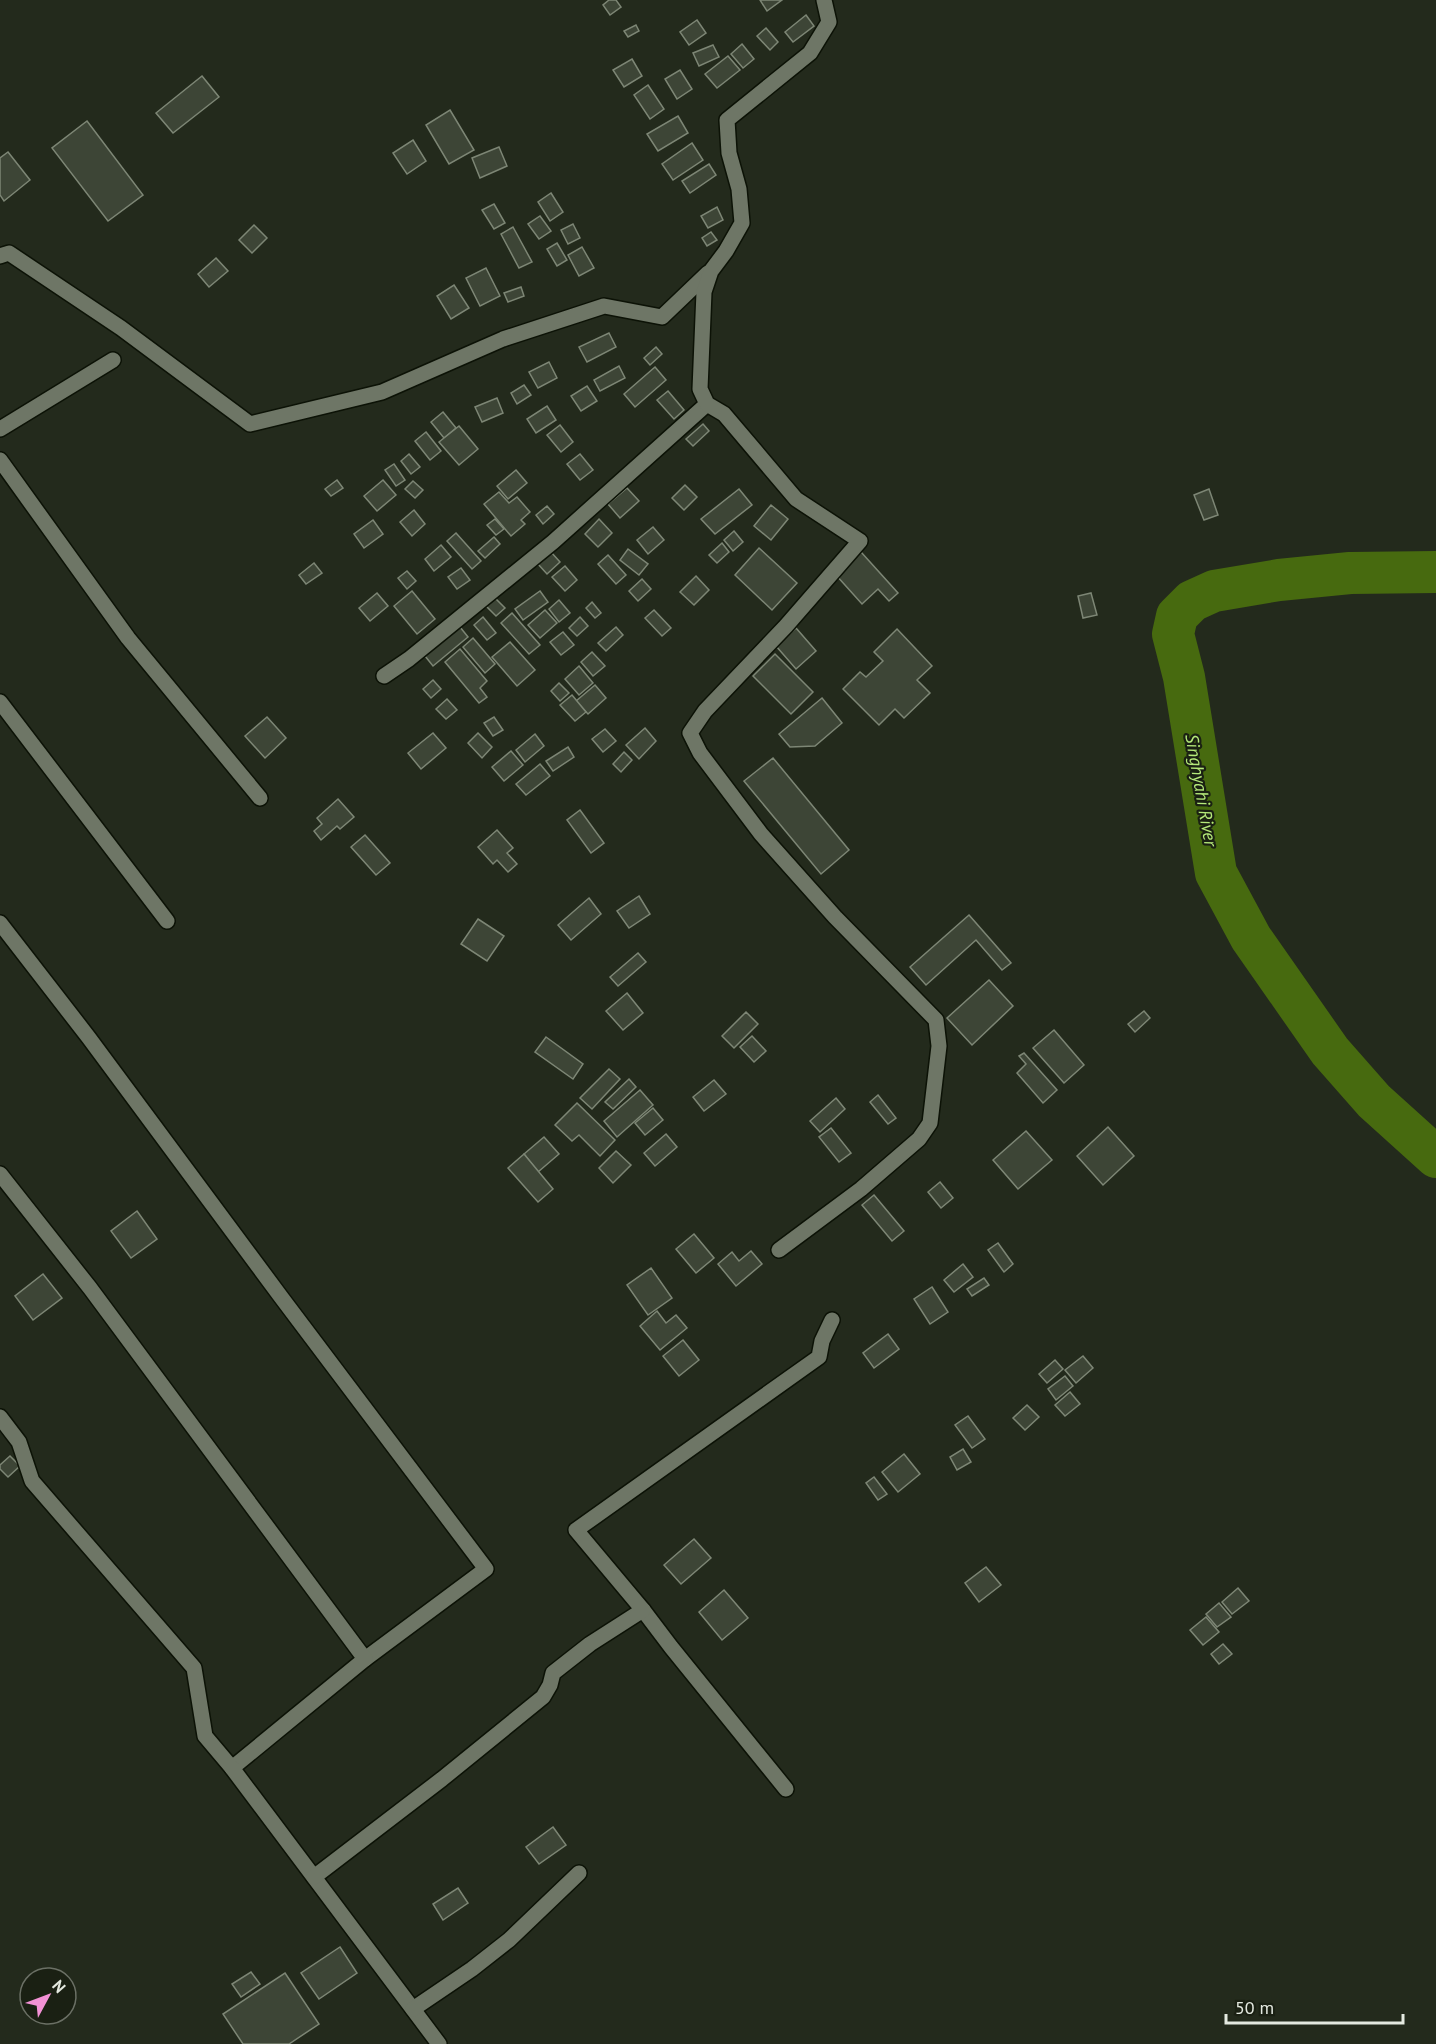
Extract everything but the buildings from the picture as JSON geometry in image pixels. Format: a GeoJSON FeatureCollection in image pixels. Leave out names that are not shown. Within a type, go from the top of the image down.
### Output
{"type":"FeatureCollection","features":[{"type":"Feature","properties":{"kind":"street"},"geometry":{"type":"LineString","coordinates":[[0,256],[9,253],[121,328],[250,424],[382,392],[503,339],[604,306],[662,317],[711,271],[742,223],[739,189],[729,153],[727,120],[810,52],[829,22],[824,0]]}},
{"type":"Feature","properties":{"kind":"street"},"geometry":{"type":"LineString","coordinates":[[711,271],[704,292],[700,389],[707,404],[724,414],[796,499],[860,541],[786,626],[705,711],[690,733],[700,753],[761,834],[807,886],[936,1020],[939,1046],[930,1123],[919,1139],[861,1190],[779,1250]]}},
{"type":"Feature","properties":{"kind":"street"},"geometry":{"type":"LineString","coordinates":[[0,429],[113,360]]}},
{"type":"Feature","properties":{"kind":"street"},"geometry":{"type":"LineString","coordinates":[[384,676],[409,659],[553,542],[707,404]]}},
{"type":"Feature","properties":{"kind":"street"},"geometry":{"type":"LineString","coordinates":[[0,460],[128,638],[260,798]]}},
{"type":"Feature","properties":{"kind":"street"},"geometry":{"type":"LineString","coordinates":[[0,702],[167,921]]}},
{"type":"Feature","properties":{"kind":"street"},"geometry":{"type":"LineString","coordinates":[[0,923],[89,1038],[486,1569],[365,1659],[232,1768]]}},
{"type":"Feature","properties":{"kind":"street"},"geometry":{"type":"LineString","coordinates":[[0,1174],[90,1288],[365,1659]]}},
{"type":"Feature","properties":{"kind":"street"},"geometry":{"type":"LineString","coordinates":[[786,1790],[643,1610],[576,1530],[819,1357],[822,1341],[832,1320]]}},
{"type":"Feature","properties":{"kind":"street"},"geometry":{"type":"LineString","coordinates":[[0,1417],[19,1442],[32,1481],[194,1668],[205,1736],[232,1768],[439,2044]]}},
{"type":"Feature","properties":{"kind":"street"},"geometry":{"type":"LineString","coordinates":[[314,1877],[442,1779],[543,1697],[550,1685],[553,1673],[590,1644],[643,1610]]}},
{"type":"Feature","properties":{"kind":"street"},"geometry":{"type":"LineString","coordinates":[[413,2009],[472,1969],[509,1940],[579,1873]]}},
{"type":"Feature","properties":{"kind":"waterway","name":"Singhyahi River"},"geometry":{"type":"LineString","coordinates":[[1436,572],[1350,573],[1279,580],[1214,591],[1192,601],[1177,616],[1173,634],[1184,677],[1216,873],[1251,938],[1330,1051],[1374,1101],[1436,1157]]}}]}
